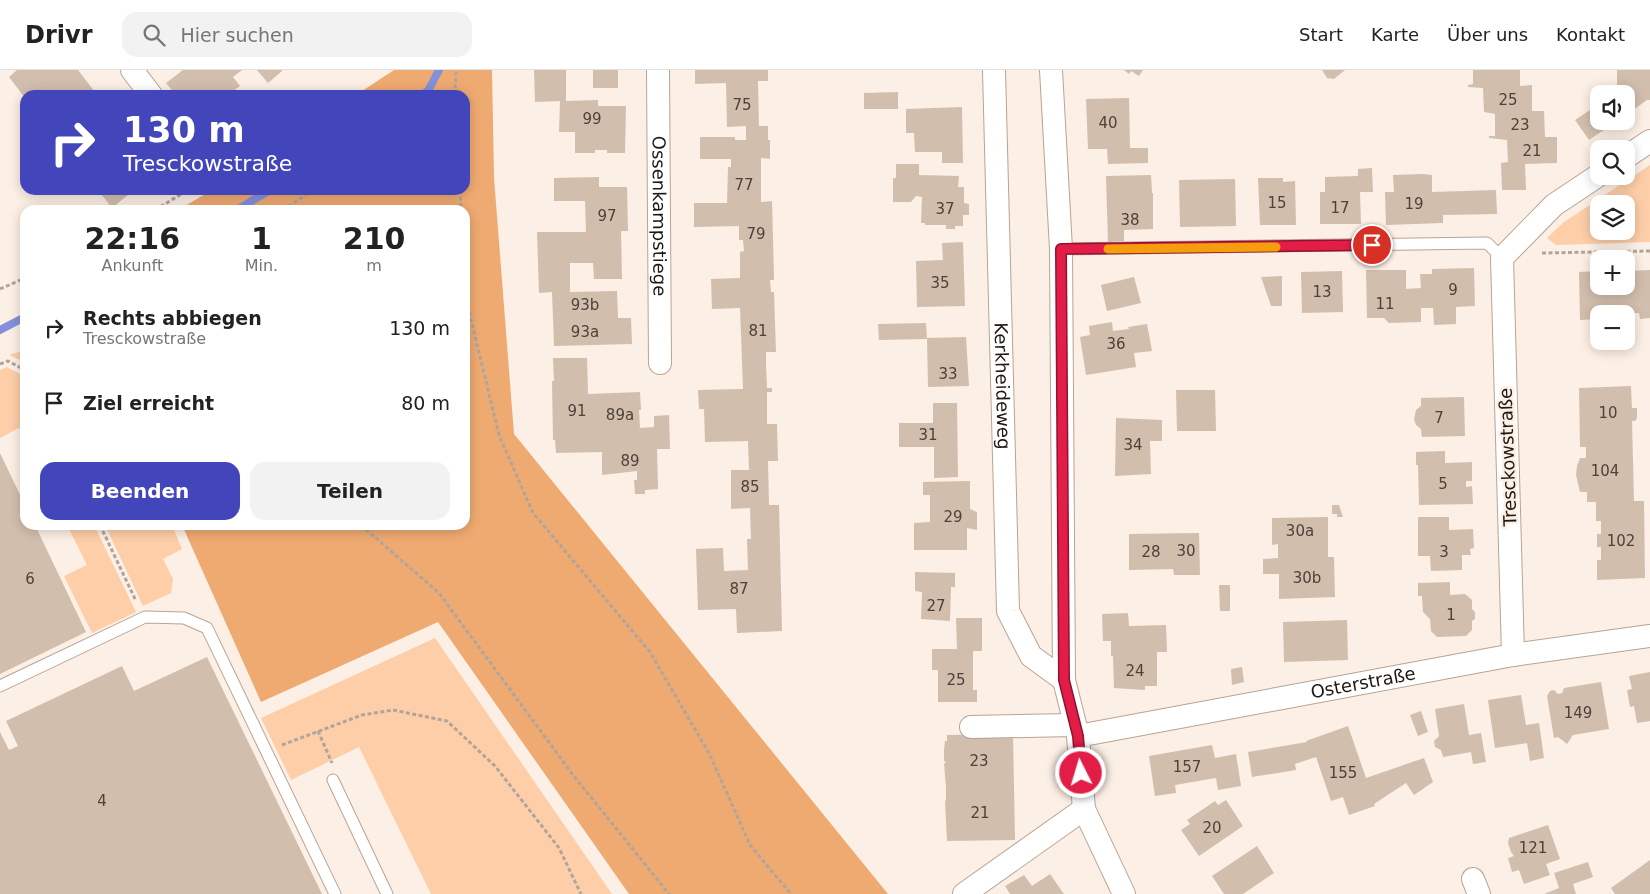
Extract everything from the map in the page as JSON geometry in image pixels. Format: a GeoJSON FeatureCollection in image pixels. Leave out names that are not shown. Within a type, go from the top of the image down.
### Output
{"type":"FeatureCollection","features":[{"type":"Feature","properties":{"kind":"street"},"geometry":{"type":"LineString","coordinates":[[132,70],[147,90]]}},
{"type":"Feature","properties":{"kind":"street","name":"Ossenkampstiege"},"geometry":{"type":"LineString","coordinates":[[658,70],[660,363]]}},
{"type":"Feature","properties":{"kind":"street","name":"Kerkheideweg"},"geometry":{"type":"LineString","coordinates":[[994,70],[1008,610],[1031,656],[1064,680]]}},
{"type":"Feature","properties":{"kind":"street"},"geometry":{"type":"LineString","coordinates":[[1051,70],[1061,249],[1064,680],[1076,730],[1084,809],[1124,894]]}},
{"type":"Feature","properties":{"kind":"street"},"geometry":{"type":"LineString","coordinates":[[1635,151],[1650,141]]}},
{"type":"Feature","properties":{"kind":"street"},"geometry":{"type":"LineString","coordinates":[[1502,258],[1554,205],[1590,181]]}},
{"type":"Feature","properties":{"kind":"street","name":"Tresckowstraße"},"geometry":{"type":"LineString","coordinates":[[1502,258],[1513,655]]}},
{"type":"Feature","properties":{"kind":"street","name":"Osterstraße"},"geometry":{"type":"LineString","coordinates":[[1076,730],[1513,655],[1650,636]]}},
{"type":"Feature","properties":{"kind":"street"},"geometry":{"type":"LineString","coordinates":[[971,727],[1076,730]]}},
{"type":"Feature","properties":{"kind":"street"},"geometry":{"type":"LineString","coordinates":[[964,894],[1084,809]]}},
{"type":"Feature","properties":{"kind":"lane"},"geometry":{"type":"LineString","coordinates":[[1061,249],[1487,243],[1502,258]]}},
{"type":"Feature","properties":{"kind":"lane"},"geometry":{"type":"LineString","coordinates":[[0,686],[145,617],[184,618],[207,628],[334,894]]}},
{"type":"Feature","properties":{"kind":"lane"},"geometry":{"type":"LineString","coordinates":[[333,780],[387,894]]}},
{"type":"Feature","properties":{"kind":"path"},"geometry":{"type":"LineString","coordinates":[[455,90],[456,70]]}},
{"type":"Feature","properties":{"kind":"path"},"geometry":{"type":"LineString","coordinates":[[163,205],[180,195]]}},
{"type":"Feature","properties":{"kind":"path"},"geometry":{"type":"LineString","coordinates":[[291,205],[305,195]]}},
{"type":"Feature","properties":{"kind":"path"},"geometry":{"type":"LineString","coordinates":[[1502,258],[1547,253],[1650,252]]}},
{"type":"Feature","properties":{"kind":"path"},"geometry":{"type":"LineString","coordinates":[[0,289],[20,280]]}},
{"type":"Feature","properties":{"kind":"path"},"geometry":{"type":"LineString","coordinates":[[470,316],[499,435],[533,513],[650,652],[710,756],[750,844],[791,894]]}},
{"type":"Feature","properties":{"kind":"path"},"geometry":{"type":"LineString","coordinates":[[0,364],[8,361],[20,367]]}},
{"type":"Feature","properties":{"kind":"path"},"geometry":{"type":"LineString","coordinates":[[102,530],[145,617]]}},
{"type":"Feature","properties":{"kind":"path"},"geometry":{"type":"LineString","coordinates":[[367,530],[440,594],[573,775],[669,894]]}},
{"type":"Feature","properties":{"kind":"path"},"geometry":{"type":"LineString","coordinates":[[266,752],[362,715],[392,710],[447,721],[494,766],[559,848],[581,894]]}},
{"type":"Feature","properties":{"kind":"path"},"geometry":{"type":"LineString","coordinates":[[318,731],[331,760],[333,780]]}},
{"type":"Feature","properties":{"kind":"shaded area"},"geometry":{"type":"Polygon","coordinates":[[[394,70],[492,70],[494,178],[514,434],[888,894],[629,894],[438,622],[261,702],[184,530],[470,530],[470,205],[186,205],[204,195],[470,195],[470,90],[364,90],[394,70]]]}},
{"type":"Feature","properties":{"kind":"shaded area"},"geometry":{"type":"Polygon","coordinates":[[[1650,165],[1650,242],[1556,245],[1547,238],[1564,222],[1590,205],[1590,240],[1635,240],[1635,195],[1605,195],[1620,185],[1635,185],[1635,175],[1650,165]]]}},
{"type":"Feature","properties":{"kind":"shaded area"},"geometry":{"type":"Polygon","coordinates":[[[20,352],[20,360],[9,355],[20,352]]]}},
{"type":"Feature","properties":{"kind":"shaded area"},"geometry":{"type":"Polygon","coordinates":[[[7,367],[20,374],[20,430],[19,428],[0,438],[0,370],[7,367]]]}},
{"type":"Feature","properties":{"kind":"shaded area"},"geometry":{"type":"Polygon","coordinates":[[[70,530],[96,530],[136,612],[92,633],[64,576],[87,565],[70,530]]]}},
{"type":"Feature","properties":{"kind":"shaded area"},"geometry":{"type":"Polygon","coordinates":[[[107,530],[174,530],[182,549],[163,559],[173,579],[171,593],[143,606],[107,530]]]}},
{"type":"Feature","properties":{"kind":"shaded area"},"geometry":{"type":"Polygon","coordinates":[[[435,638],[612,894],[431,894],[359,747],[291,780],[261,718],[435,638]]]}},
{"type":"Feature","properties":{"kind":"building"},"geometry":{"type":"Polygon","coordinates":[[[17,70],[78,70],[93,90],[20,91],[9,77],[17,70]]]}},
{"type":"Feature","properties":{"kind":"building"},"geometry":{"type":"Polygon","coordinates":[[[183,70],[242,70],[233,77],[240,86],[235,90],[172,90],[166,83],[183,70]]]}},
{"type":"Feature","properties":{"kind":"building"},"geometry":{"type":"Polygon","coordinates":[[[257,70],[282,70],[282,71],[268,83],[257,70]]]}},
{"type":"Feature","properties":{"kind":"building"},"geometry":{"type":"Polygon","coordinates":[[[534,70],[566,70],[566,101],[598,100],[598,106],[626,106],[625,153],[607,153],[607,150],[595,150],[595,153],[575,153],[575,132],[559,132],[560,101],[535,102],[534,70]]]}},
{"type":"Feature","properties":{"kind":"building"},"geometry":{"type":"Polygon","coordinates":[[[593,70],[618,70],[618,88],[593,88],[593,70]]]}},
{"type":"Feature","properties":{"kind":"building"},"geometry":{"type":"Polygon","coordinates":[[[695,70],[768,70],[768,81],[758,81],[759,126],[768,126],[768,140],[770,140],[770,159],[761,158],[761,202],[772,201],[774,280],[770,280],[771,292],[774,292],[776,352],[766,352],[767,388],[772,388],[772,392],[767,392],[767,424],[777,424],[778,461],[768,461],[769,505],[779,505],[782,631],[737,633],[736,609],[698,610],[696,549],[723,548],[724,571],[748,570],[747,539],[751,539],[750,508],[731,509],[731,470],[749,470],[748,441],[705,442],[704,409],[699,409],[698,390],[743,389],[740,308],[712,309],[711,279],[740,278],[740,252],[744,251],[743,240],[739,240],[739,226],[694,227],[694,203],[727,203],[728,167],[731,167],[731,159],[700,159],[700,137],[735,137],[735,140],[746,140],[746,126],[727,127],[726,83],[695,84],[695,70]]]}},
{"type":"Feature","properties":{"kind":"building"},"geometry":{"type":"Polygon","coordinates":[[[1124,70],[1143,70],[1139,76],[1131,71],[1129,74],[1124,70]]]}},
{"type":"Feature","properties":{"kind":"building"},"geometry":{"type":"Polygon","coordinates":[[[1322,70],[1345,70],[1334,79],[1327,78],[1322,70]]]}},
{"type":"Feature","properties":{"kind":"building"},"geometry":{"type":"Polygon","coordinates":[[[1473,70],[1520,70],[1520,86],[1532,85],[1532,111],[1544,111],[1545,137],[1557,137],[1557,163],[1525,164],[1526,190],[1502,190],[1501,163],[1508,162],[1507,140],[1489,138],[1489,136],[1495,136],[1495,114],[1484,112],[1483,88],[1468,87],[1468,85],[1473,84],[1473,70]]]}},
{"type":"Feature","properties":{"kind":"building"},"geometry":{"type":"Polygon","coordinates":[[[1617,70],[1650,70],[1650,100],[1635,109],[1635,85],[1617,85],[1617,70]]]}},
{"type":"Feature","properties":{"kind":"building"},"geometry":{"type":"Polygon","coordinates":[[[898,92],[898,109],[864,109],[864,93],[898,92]]]}},
{"type":"Feature","properties":{"kind":"building"},"geometry":{"type":"Polygon","coordinates":[[[1129,98],[1130,148],[1148,148],[1148,163],[1108,164],[1107,149],[1088,149],[1086,99],[1129,98]]]}},
{"type":"Feature","properties":{"kind":"building"},"geometry":{"type":"Polygon","coordinates":[[[962,107],[963,163],[942,163],[942,152],[915,152],[914,133],[906,133],[906,109],[962,107]]]}},
{"type":"Feature","properties":{"kind":"building"},"geometry":{"type":"Polygon","coordinates":[[[1590,110],[1590,130],[1604,130],[1589,140],[1575,120],[1590,110]]]}},
{"type":"Feature","properties":{"kind":"building"},"geometry":{"type":"Polygon","coordinates":[[[896,164],[919,164],[919,175],[959,176],[958,187],[964,187],[964,203],[969,204],[969,215],[963,215],[963,226],[955,226],[955,229],[946,229],[946,225],[925,225],[925,223],[921,223],[922,197],[916,196],[911,202],[893,202],[893,178],[896,178],[896,164]]]}},
{"type":"Feature","properties":{"kind":"building"},"geometry":{"type":"Polygon","coordinates":[[[1372,168],[1373,192],[1360,192],[1361,224],[1320,224],[1320,192],[1325,192],[1325,177],[1358,176],[1358,169],[1372,168]]]}},
{"type":"Feature","properties":{"kind":"building"},"geometry":{"type":"Polygon","coordinates":[[[1151,175],[1153,229],[1124,230],[1124,241],[1108,242],[1106,176],[1151,175]]]}},
{"type":"Feature","properties":{"kind":"building"},"geometry":{"type":"Polygon","coordinates":[[[1393,175],[1432,175],[1432,192],[1496,190],[1497,214],[1443,215],[1443,223],[1386,225],[1385,192],[1394,192],[1393,175]]]}},
{"type":"Feature","properties":{"kind":"building"},"geometry":{"type":"Polygon","coordinates":[[[599,177],[599,187],[627,187],[628,231],[621,231],[622,279],[594,279],[593,263],[570,263],[570,292],[617,291],[618,318],[631,318],[632,344],[554,346],[552,292],[539,293],[537,232],[586,232],[585,201],[554,201],[554,178],[599,177]]]}},
{"type":"Feature","properties":{"kind":"building"},"geometry":{"type":"Polygon","coordinates":[[[1258,178],[1283,178],[1283,182],[1295,181],[1296,225],[1260,225],[1258,178]]]}},
{"type":"Feature","properties":{"kind":"building"},"geometry":{"type":"Polygon","coordinates":[[[1235,179],[1236,226],[1180,227],[1179,180],[1235,179]]]}},
{"type":"Feature","properties":{"kind":"building"},"geometry":{"type":"Polygon","coordinates":[[[102,195],[128,195],[116,205],[110,205],[102,195]]]}},
{"type":"Feature","properties":{"kind":"building"},"geometry":{"type":"Polygon","coordinates":[[[963,242],[965,306],[917,307],[916,261],[943,260],[942,243],[963,242]]]}},
{"type":"Feature","properties":{"kind":"building"},"geometry":{"type":"Polygon","coordinates":[[[1474,268],[1475,306],[1456,307],[1456,324],[1434,325],[1433,308],[1421,308],[1421,322],[1389,323],[1384,318],[1367,318],[1366,270],[1406,270],[1406,289],[1421,288],[1420,274],[1432,274],[1432,269],[1474,268]]]}},
{"type":"Feature","properties":{"kind":"building"},"geometry":{"type":"Polygon","coordinates":[[[1650,270],[1650,318],[1640,319],[1639,313],[1635,313],[1635,305],[1590,305],[1590,319],[1580,320],[1579,272],[1590,271],[1590,295],[1635,295],[1635,271],[1650,270]]]}},
{"type":"Feature","properties":{"kind":"building"},"geometry":{"type":"Polygon","coordinates":[[[1342,271],[1343,312],[1302,313],[1301,272],[1342,271]]]}},
{"type":"Feature","properties":{"kind":"building"},"geometry":{"type":"Polygon","coordinates":[[[1282,276],[1282,306],[1271,306],[1261,277],[1282,276]]]}},
{"type":"Feature","properties":{"kind":"building"},"geometry":{"type":"Polygon","coordinates":[[[1134,277],[1141,303],[1107,311],[1101,285],[1134,277]]]}},
{"type":"Feature","properties":{"kind":"building"},"geometry":{"type":"Polygon","coordinates":[[[1112,322],[1113,331],[1147,324],[1152,351],[1134,353],[1136,367],[1086,375],[1080,337],[1090,335],[1089,326],[1112,322]]]}},
{"type":"Feature","properties":{"kind":"building"},"geometry":{"type":"Polygon","coordinates":[[[926,323],[927,339],[879,340],[878,324],[926,323]]]}},
{"type":"Feature","properties":{"kind":"building"},"geometry":{"type":"Polygon","coordinates":[[[966,337],[969,386],[928,387],[927,338],[966,337]]]}},
{"type":"Feature","properties":{"kind":"building"},"geometry":{"type":"Polygon","coordinates":[[[553,358],[587,358],[588,394],[640,392],[640,428],[654,427],[654,416],[669,415],[670,449],[657,449],[658,489],[645,490],[645,494],[635,494],[634,480],[637,480],[637,471],[602,475],[602,452],[556,453],[555,440],[553,440],[553,358]]]}},
{"type":"Feature","properties":{"kind":"building"},"geometry":{"type":"Polygon","coordinates":[[[1631,386],[1632,408],[1637,408],[1637,418],[1635,421],[1632,421],[1634,501],[1644,501],[1645,578],[1597,580],[1597,560],[1601,560],[1601,547],[1597,547],[1597,534],[1601,534],[1601,521],[1596,521],[1596,502],[1587,502],[1587,492],[1580,492],[1576,475],[1580,458],[1586,458],[1586,447],[1580,447],[1579,388],[1631,386]]]}},
{"type":"Feature","properties":{"kind":"building"},"geometry":{"type":"Polygon","coordinates":[[[1176,390],[1215,390],[1216,431],[1177,431],[1176,390]]]}},
{"type":"Feature","properties":{"kind":"building"},"geometry":{"type":"Polygon","coordinates":[[[1464,397],[1465,436],[1422,437],[1421,429],[1416,425],[1414,419],[1416,410],[1421,406],[1421,398],[1464,397]]]}},
{"type":"Feature","properties":{"kind":"building"},"geometry":{"type":"Polygon","coordinates":[[[933,403],[957,403],[958,477],[934,478],[934,447],[899,447],[899,423],[933,423],[933,403]]]}},
{"type":"Feature","properties":{"kind":"building"},"geometry":{"type":"Polygon","coordinates":[[[1116,418],[1162,420],[1162,441],[1150,441],[1151,474],[1115,476],[1116,418]]]}},
{"type":"Feature","properties":{"kind":"building"},"geometry":{"type":"Polygon","coordinates":[[[1445,451],[1445,463],[1472,462],[1472,481],[1466,481],[1466,487],[1472,486],[1473,504],[1419,505],[1416,452],[1445,451]]]}},
{"type":"Feature","properties":{"kind":"building"},"geometry":{"type":"Polygon","coordinates":[[[0,453],[20,495],[20,530],[37,530],[86,632],[0,674],[0,453]]]}},
{"type":"Feature","properties":{"kind":"building"},"geometry":{"type":"Polygon","coordinates":[[[970,481],[970,509],[977,512],[977,530],[967,528],[967,550],[914,550],[914,523],[930,522],[930,495],[923,495],[923,482],[970,481]]]}},
{"type":"Feature","properties":{"kind":"building"},"geometry":{"type":"Polygon","coordinates":[[[1332,505],[1339,505],[1343,517],[1337,517],[1337,514],[1332,514],[1332,505]]]}},
{"type":"Feature","properties":{"kind":"building"},"geometry":{"type":"Polygon","coordinates":[[[1328,517],[1328,557],[1334,557],[1335,597],[1279,599],[1279,574],[1263,574],[1263,559],[1278,558],[1278,544],[1272,545],[1272,518],[1328,517]]]}},
{"type":"Feature","properties":{"kind":"building"},"geometry":{"type":"Polygon","coordinates":[[[1418,517],[1449,517],[1449,530],[1473,529],[1474,548],[1470,549],[1471,555],[1462,555],[1462,570],[1431,571],[1430,556],[1418,556],[1418,517]]]}},
{"type":"Feature","properties":{"kind":"building"},"geometry":{"type":"Polygon","coordinates":[[[1199,533],[1200,575],[1174,575],[1173,569],[1129,570],[1129,534],[1199,533]]]}},
{"type":"Feature","properties":{"kind":"building"},"geometry":{"type":"Polygon","coordinates":[[[915,572],[955,573],[955,587],[951,587],[950,621],[921,619],[922,592],[915,591],[915,572]]]}},
{"type":"Feature","properties":{"kind":"building"},"geometry":{"type":"Polygon","coordinates":[[[1450,582],[1450,595],[1465,594],[1472,600],[1475,619],[1472,621],[1472,630],[1466,636],[1437,637],[1431,631],[1430,619],[1423,612],[1422,596],[1418,596],[1418,583],[1450,582]]]}},
{"type":"Feature","properties":{"kind":"building"},"geometry":{"type":"Polygon","coordinates":[[[1219,585],[1230,585],[1230,611],[1220,611],[1219,585]]]}},
{"type":"Feature","properties":{"kind":"building"},"geometry":{"type":"Polygon","coordinates":[[[1128,613],[1129,626],[1166,625],[1167,652],[1157,652],[1157,686],[1145,686],[1145,690],[1114,688],[1111,641],[1103,641],[1102,614],[1128,613]]]}},
{"type":"Feature","properties":{"kind":"building"},"geometry":{"type":"Polygon","coordinates":[[[956,618],[982,618],[982,651],[973,651],[973,690],[977,690],[977,702],[938,702],[938,670],[932,670],[932,649],[957,649],[956,618]]]}},
{"type":"Feature","properties":{"kind":"building"},"geometry":{"type":"Polygon","coordinates":[[[1347,620],[1348,660],[1284,662],[1283,622],[1347,620]]]}},
{"type":"Feature","properties":{"kind":"building"},"geometry":{"type":"Polygon","coordinates":[[[207,657],[322,894],[0,894],[0,732],[9,750],[18,746],[6,721],[122,666],[134,691],[207,657]]]}},
{"type":"Feature","properties":{"kind":"building"},"geometry":{"type":"Polygon","coordinates":[[[1242,667],[1244,682],[1232,685],[1231,669],[1242,667]]]}},
{"type":"Feature","properties":{"kind":"building"},"geometry":{"type":"Polygon","coordinates":[[[1650,672],[1650,721],[1637,723],[1634,706],[1630,707],[1627,690],[1632,689],[1629,676],[1650,672]]]}},
{"type":"Feature","properties":{"kind":"building"},"geometry":{"type":"Polygon","coordinates":[[[1601,682],[1609,729],[1573,735],[1567,744],[1558,737],[1554,738],[1547,696],[1550,691],[1554,690],[1558,694],[1562,693],[1564,688],[1601,682]]]}},
{"type":"Feature","properties":{"kind":"building"},"geometry":{"type":"Polygon","coordinates":[[[1521,695],[1526,725],[1539,723],[1544,758],[1530,761],[1527,743],[1495,748],[1488,700],[1521,695]]]}},
{"type":"Feature","properties":{"kind":"building"},"geometry":{"type":"Polygon","coordinates":[[[1464,704],[1469,735],[1481,733],[1486,762],[1473,764],[1471,752],[1443,757],[1441,750],[1435,747],[1434,741],[1439,736],[1435,709],[1464,704]]]}},
{"type":"Feature","properties":{"kind":"building"},"geometry":{"type":"Polygon","coordinates":[[[1421,711],[1428,732],[1418,736],[1410,715],[1421,711]]]}},
{"type":"Feature","properties":{"kind":"building"},"geometry":{"type":"Polygon","coordinates":[[[1348,726],[1366,778],[1424,758],[1433,782],[1414,795],[1406,783],[1374,804],[1375,806],[1349,815],[1343,797],[1331,801],[1316,757],[1295,764],[1296,770],[1252,777],[1248,752],[1307,742],[1348,726]]]}},
{"type":"Feature","properties":{"kind":"building"},"geometry":{"type":"Polygon","coordinates":[[[1013,734],[1015,840],[947,841],[944,764],[946,762],[944,761],[944,750],[947,735],[1013,734]]]}},
{"type":"Feature","properties":{"kind":"building"},"geometry":{"type":"Polygon","coordinates":[[[1212,745],[1215,758],[1236,754],[1241,786],[1218,790],[1216,778],[1175,785],[1176,793],[1155,796],[1149,756],[1212,745]]]}},
{"type":"Feature","properties":{"kind":"building"},"geometry":{"type":"Polygon","coordinates":[[[1226,800],[1243,826],[1199,856],[1181,830],[1190,824],[1187,820],[1215,801],[1218,805],[1226,800]]]}},
{"type":"Feature","properties":{"kind":"building"},"geometry":{"type":"Polygon","coordinates":[[[1548,825],[1560,859],[1546,864],[1550,875],[1524,884],[1519,870],[1512,872],[1508,858],[1514,856],[1508,843],[1509,838],[1548,825]]]}},
{"type":"Feature","properties":{"kind":"building"},"geometry":{"type":"Polygon","coordinates":[[[1257,846],[1274,873],[1243,894],[1224,894],[1212,876],[1257,846]]]}},
{"type":"Feature","properties":{"kind":"building"},"geometry":{"type":"Polygon","coordinates":[[[1650,860],[1650,894],[1615,894],[1611,888],[1650,860]]]}},
{"type":"Feature","properties":{"kind":"building"},"geometry":{"type":"Polygon","coordinates":[[[1588,862],[1593,877],[1573,884],[1576,894],[1544,894],[1559,888],[1554,873],[1588,862]]]}},
{"type":"Feature","properties":{"kind":"building"},"geometry":{"type":"Polygon","coordinates":[[[1050,874],[1064,894],[1010,894],[1005,886],[1024,875],[1032,886],[1050,874]]]}},
{"type":"Feature","properties":{"kind":"waterway"},"geometry":{"type":"LineString","coordinates":[[429,90],[439,70]]}},
{"type":"Feature","properties":{"kind":"waterway"},"geometry":{"type":"LineString","coordinates":[[245,205],[262,195]]}},
{"type":"Feature","properties":{"kind":"waterway"},"geometry":{"type":"LineString","coordinates":[[0,330],[20,320]]}},
{"type":"Feature","properties":{"kind":"slow traffic"},"geometry":{"type":"LineString","coordinates":[[1108,249],[1276,247]]}},
{"type":"Feature","properties":{"kind":"route"},"geometry":{"type":"LineString","coordinates":[[1081,773],[1078,736],[1064,680],[1061,249],[1372,245]]}}]}
